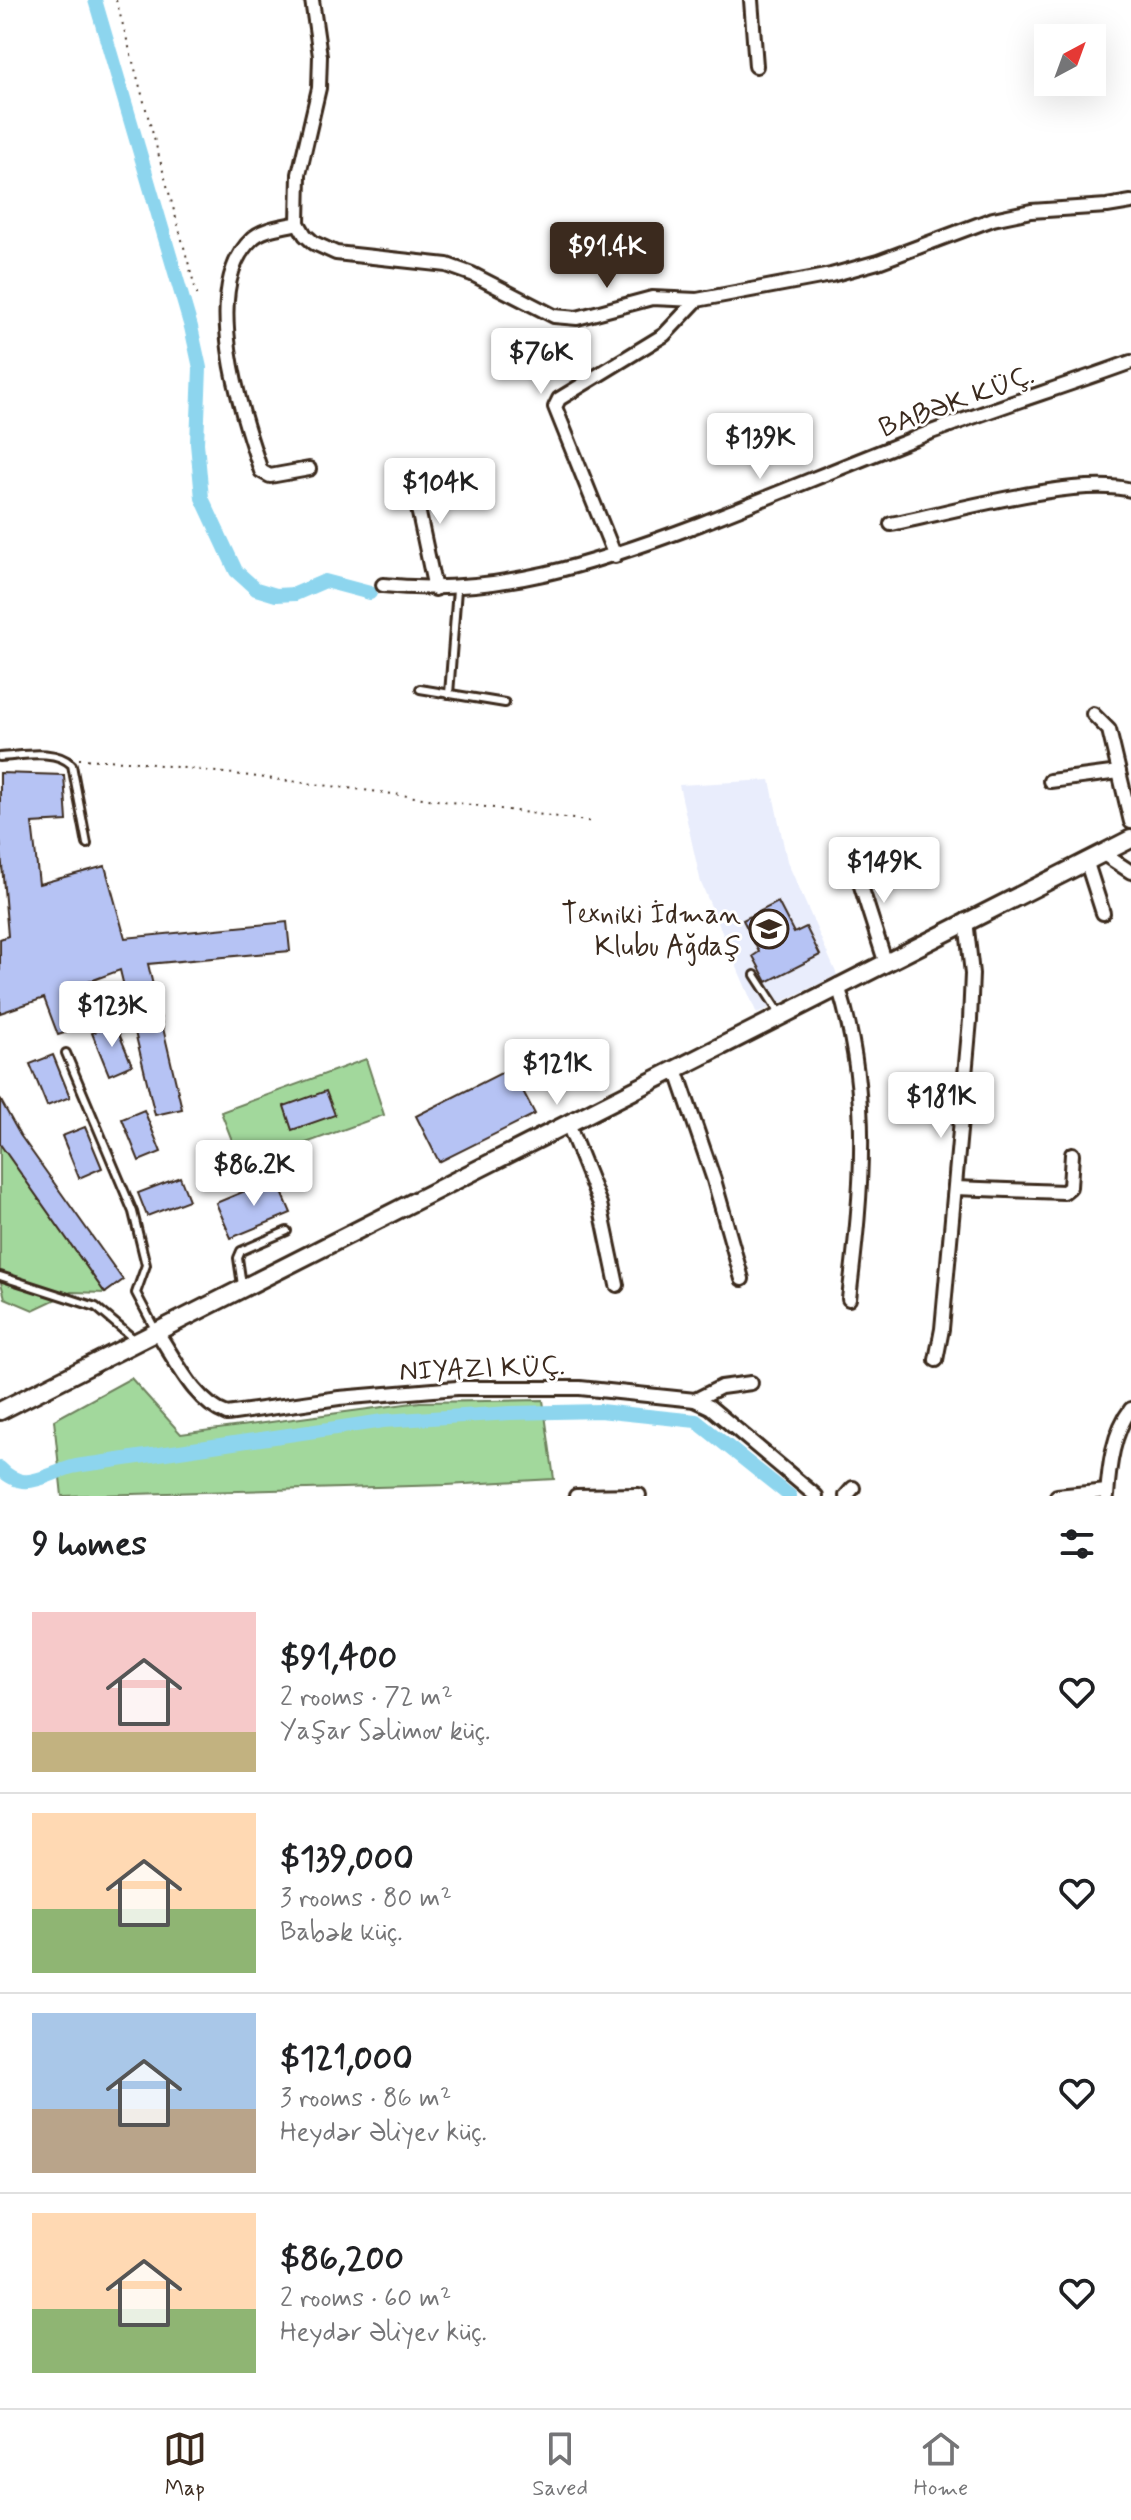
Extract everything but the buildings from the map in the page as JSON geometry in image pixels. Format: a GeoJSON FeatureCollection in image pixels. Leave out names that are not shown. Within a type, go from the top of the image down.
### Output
{"type":"FeatureCollection","features":[{"type":"Feature","properties":{"kind":"main road"},"geometry":{"type":"LineString","coordinates":[[0,1411],[1131,839]]}},
{"type":"Feature","properties":{"kind":"street"},"geometry":{"type":"LineString","coordinates":[[312,0],[320,56],[319,88],[299,174],[298,223],[314,243],[326,250],[447,265],[472,274],[543,313],[577,318],[652,298],[697,300],[854,269],[993,219],[1031,211],[1131,202]]}},
{"type":"Feature","properties":{"kind":"street"},"geometry":{"type":"LineString","coordinates":[[751,0],[756,66]]}},
{"type":"Feature","properties":{"kind":"street"},"geometry":{"type":"LineString","coordinates":[[298,223],[267,231],[253,238],[244,249],[232,276],[227,332],[229,362],[261,471],[270,476],[309,469]]}},
{"type":"Feature","properties":{"kind":"street"},"geometry":{"type":"LineString","coordinates":[[615,556],[555,407],[559,399],[664,335],[697,300]]}},
{"type":"Feature","properties":{"kind":"street","name":"BABƏK KÜÇ."},"geometry":{"type":"LineString","coordinates":[[383,585],[457,589],[513,581],[615,556],[913,439],[1131,362]]}},
{"type":"Feature","properties":{"kind":"street"},"geometry":{"type":"LineString","coordinates":[[410,471],[435,589]]}},
{"type":"Feature","properties":{"kind":"street"},"geometry":{"type":"LineString","coordinates":[[891,524],[1040,493],[1116,486],[1131,490]]}},
{"type":"Feature","properties":{"kind":"street"},"geometry":{"type":"LineString","coordinates":[[1093,714],[1109,730],[1131,822]]}},
{"type":"Feature","properties":{"kind":"street"},"geometry":{"type":"LineString","coordinates":[[1050,781],[1119,772]]}},
{"type":"Feature","properties":{"kind":"street"},"geometry":{"type":"LineString","coordinates":[[1102,853],[1131,872]]}},
{"type":"Feature","properties":{"kind":"street"},"geometry":{"type":"LineString","coordinates":[[852,858],[885,961]]}},
{"type":"Feature","properties":{"kind":"street"},"geometry":{"type":"LineString","coordinates":[[1086,860],[1103,913]]}},
{"type":"Feature","properties":{"kind":"street"},"geometry":{"type":"LineString","coordinates":[[936,1360],[970,1020],[972,974],[966,920]]}},
{"type":"Feature","properties":{"kind":"street"},"geometry":{"type":"LineString","coordinates":[[838,985],[855,1049],[863,1127],[862,1192],[849,1299]]}},
{"type":"Feature","properties":{"kind":"street"},"geometry":{"type":"LineString","coordinates":[[676,1069],[714,1180],[742,1279]]}},
{"type":"Feature","properties":{"kind":"street"},"geometry":{"type":"LineString","coordinates":[[568,1124],[600,1204],[617,1285]]}},
{"type":"Feature","properties":{"kind":"street"},"geometry":{"type":"LineString","coordinates":[[955,1188],[1064,1192],[1070,1187],[1072,1154]]}},
{"type":"Feature","properties":{"kind":"street","name":"NIYAZI KÜÇ."},"geometry":{"type":"LineString","coordinates":[[157,1332],[199,1394],[213,1409],[227,1414],[339,1398],[457,1388],[580,1388],[695,1400],[710,1407],[816,1496]]}},
{"type":"Feature","properties":{"kind":"street"},"geometry":{"type":"LineString","coordinates":[[695,1400],[721,1387],[751,1383]]}},
{"type":"Feature","properties":{"kind":"street"},"geometry":{"type":"LineString","coordinates":[[1057,1496],[1107,1493],[1114,1448],[1131,1409]]}},
{"type":"Feature","properties":{"kind":"street"},"geometry":{"type":"LineString","coordinates":[[576,1496],[639,1495]]}},
{"type":"Feature","properties":{"kind":"lane"},"geometry":{"type":"LineString","coordinates":[[449,694],[457,589]]}},
{"type":"Feature","properties":{"kind":"lane"},"geometry":{"type":"LineString","coordinates":[[420,689],[505,703]]}},
{"type":"Feature","properties":{"kind":"lane"},"geometry":{"type":"LineString","coordinates":[[0,757],[55,755],[66,759],[72,765],[87,844]]}},
{"type":"Feature","properties":{"kind":"lane"},"geometry":{"type":"LineString","coordinates":[[755,975],[781,1015]]}},
{"type":"Feature","properties":{"kind":"lane"},"geometry":{"type":"LineString","coordinates":[[66,1053],[133,1212],[146,1265],[136,1293],[157,1332]]}},
{"type":"Feature","properties":{"kind":"lane"},"geometry":{"type":"LineString","coordinates":[[242,1289],[238,1258],[241,1251],[287,1231]]}},
{"type":"Feature","properties":{"kind":"lane"},"geometry":{"type":"LineString","coordinates":[[0,1276],[96,1307],[111,1316],[137,1342]]}},
{"type":"Feature","properties":{"kind":"path"},"geometry":{"type":"LineString","coordinates":[[116,0],[198,298]]}},
{"type":"Feature","properties":{"kind":"path"},"geometry":{"type":"LineString","coordinates":[[66,759],[144,763],[594,822]]}},
{"type":"Feature","properties":{"kind":"shaded area","name":"Texniki İdman Klubu Ağdaş"},"geometry":{"type":"Polygon","coordinates":[[[770,780],[787,861],[837,975],[757,1014],[701,883],[679,785],[770,780]]]}},
{"type":"Feature","properties":{"kind":"green space"},"geometry":{"type":"Polygon","coordinates":[[[366,1059],[384,1115],[242,1166],[221,1112],[366,1059]]]}},
{"type":"Feature","properties":{"kind":"green space"},"geometry":{"type":"Polygon","coordinates":[[[0,1144],[105,1293],[71,1292],[33,1310],[5,1298],[0,1279],[0,1144]]]}},
{"type":"Feature","properties":{"kind":"green space"},"geometry":{"type":"Polygon","coordinates":[[[131,1378],[181,1434],[420,1402],[543,1400],[554,1479],[62,1496],[54,1420],[131,1378]]]}},
{"type":"Feature","properties":{"kind":"waterway"},"geometry":{"type":"LineString","coordinates":[[95,0],[191,327],[200,368],[197,443],[202,498],[236,571],[256,589],[276,595],[295,594],[325,581],[370,593]]}},
{"type":"Feature","properties":{"kind":"waterway"},"geometry":{"type":"LineString","coordinates":[[0,1468],[9,1476],[26,1481],[81,1465],[383,1421],[600,1411],[696,1421],[790,1496]]}},
{"type":"Feature","properties":{"kind":"place","name":"Texniki İdman Klubu Ağdaş"},"geometry":{"type":"Point","coordinates":[769,929]}}]}
